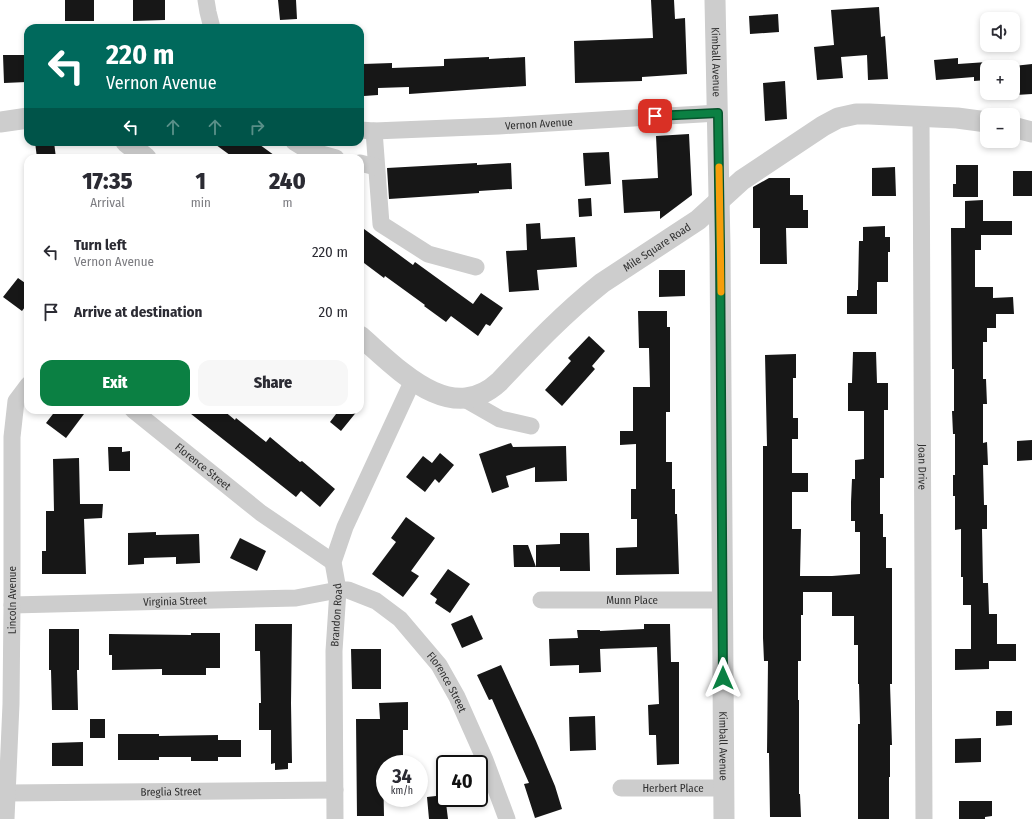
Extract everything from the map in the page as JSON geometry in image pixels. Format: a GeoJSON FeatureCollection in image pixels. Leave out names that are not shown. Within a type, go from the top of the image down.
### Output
{"type":"FeatureCollection","features":[{"type":"Feature","properties":{"kind":"street"},"geometry":{"type":"LineString","coordinates":[[206,0],[211,24]]}},
{"type":"Feature","properties":{"kind":"street","name":"Kimball Avenue"},"geometry":{"type":"LineString","coordinates":[[715,0],[720,200],[724,819]]}},
{"type":"Feature","properties":{"kind":"street","name":"Vernon Avenue"},"geometry":{"type":"LineString","coordinates":[[367,130],[499,126],[718,113]]}},
{"type":"Feature","properties":{"kind":"street","name":"Mile Square Road"},"geometry":{"type":"LineString","coordinates":[[364,339],[413,380],[440,395],[464,399],[480,396],[494,387],[554,325],[602,283],[698,220],[742,180],[814,131],[838,118],[856,114],[922,116],[980,121]]}},
{"type":"Feature","properties":{"kind":"street","name":"Joan Drive"},"geometry":{"type":"LineString","coordinates":[[922,116],[924,819]]}},
{"type":"Feature","properties":{"kind":"street"},"geometry":{"type":"LineString","coordinates":[[0,122],[24,119]]}},
{"type":"Feature","properties":{"kind":"street"},"geometry":{"type":"LineString","coordinates":[[1020,129],[1032,132]]}},
{"type":"Feature","properties":{"kind":"street"},"geometry":{"type":"LineString","coordinates":[[367,130],[368,165],[381,224],[428,254],[476,267]]}},
{"type":"Feature","properties":{"kind":"street"},"geometry":{"type":"LineString","coordinates":[[131,146],[141,154]]}},
{"type":"Feature","properties":{"kind":"street"},"geometry":{"type":"LineString","coordinates":[[300,146],[307,150],[322,154]]}},
{"type":"Feature","properties":{"kind":"street","name":"Brandon Road"},"geometry":{"type":"LineString","coordinates":[[335,819],[334,651],[338,590],[333,562],[345,527],[413,380]]}},
{"type":"Feature","properties":{"kind":"street","name":"Lincoln Avenue"},"geometry":{"type":"LineString","coordinates":[[6,819],[8,793],[12,605],[12,437],[16,401],[24,390]]}},
{"type":"Feature","properties":{"kind":"street"},"geometry":{"type":"LineString","coordinates":[[464,399],[500,419],[531,426]]}},
{"type":"Feature","properties":{"kind":"street","name":"Florence Street"},"geometry":{"type":"LineString","coordinates":[[138,414],[261,514],[333,562]]}},
{"type":"Feature","properties":{"kind":"street","name":"Florence Street"},"geometry":{"type":"LineString","coordinates":[[338,590],[348,590],[371,599],[400,619],[439,665],[460,704],[485,760],[507,819]]}},
{"type":"Feature","properties":{"kind":"street","name":"Virginia Street"},"geometry":{"type":"LineString","coordinates":[[12,605],[296,598],[338,590]]}},
{"type":"Feature","properties":{"kind":"street","name":"Munn Place"},"geometry":{"type":"LineString","coordinates":[[541,600],[723,600]]}},
{"type":"Feature","properties":{"kind":"street","name":"Herbert Place"},"geometry":{"type":"LineString","coordinates":[[621,788],[724,788]]}},
{"type":"Feature","properties":{"kind":"street","name":"Breglia Street"},"geometry":{"type":"LineString","coordinates":[[8,793],[335,790]]}},
{"type":"Feature","properties":{"kind":"building"},"geometry":{"type":"Polygon","coordinates":[[[65,0],[94,0],[94,21],[65,21],[65,0]]]}},
{"type":"Feature","properties":{"kind":"building"},"geometry":{"type":"Polygon","coordinates":[[[133,0],[165,0],[165,20],[133,21],[133,0]]]}},
{"type":"Feature","properties":{"kind":"building"},"geometry":{"type":"Polygon","coordinates":[[[278,0],[296,0],[297,19],[280,20],[278,0]]]}},
{"type":"Feature","properties":{"kind":"building"},"geometry":{"type":"Polygon","coordinates":[[[651,0],[674,0],[675,19],[685,18],[687,74],[642,77],[642,81],[575,83],[574,41],[653,38],[651,0]]]}},
{"type":"Feature","properties":{"kind":"building"},"geometry":{"type":"Polygon","coordinates":[[[879,7],[881,37],[885,36],[888,79],[868,80],[867,55],[841,57],[843,78],[817,80],[814,47],[834,45],[831,10],[879,7]]]}},
{"type":"Feature","properties":{"kind":"building"},"geometry":{"type":"Polygon","coordinates":[[[778,14],[779,32],[750,34],[749,16],[778,14]]]}},
{"type":"Feature","properties":{"kind":"building"},"geometry":{"type":"Polygon","coordinates":[[[3,55],[24,55],[24,82],[4,83],[3,55]]]}},
{"type":"Feature","properties":{"kind":"building"},"geometry":{"type":"Polygon","coordinates":[[[525,57],[526,86],[409,94],[409,87],[378,88],[378,95],[364,96],[364,64],[392,63],[392,68],[444,66],[444,59],[525,57]]]}},
{"type":"Feature","properties":{"kind":"building"},"geometry":{"type":"Polygon","coordinates":[[[958,58],[958,64],[980,62],[980,81],[974,81],[974,77],[936,80],[934,60],[958,58]]]}},
{"type":"Feature","properties":{"kind":"building"},"geometry":{"type":"Polygon","coordinates":[[[1032,64],[1032,94],[1020,95],[1020,65],[1032,64]]]}},
{"type":"Feature","properties":{"kind":"building"},"geometry":{"type":"Polygon","coordinates":[[[785,81],[787,119],[765,121],[763,83],[785,81]]]}},
{"type":"Feature","properties":{"kind":"building"},"geometry":{"type":"Polygon","coordinates":[[[689,134],[692,195],[660,219],[660,211],[624,213],[622,180],[658,178],[656,136],[689,134]]]}},
{"type":"Feature","properties":{"kind":"building"},"geometry":{"type":"Polygon","coordinates":[[[36,146],[54,146],[56,154],[36,154],[36,146]]]}},
{"type":"Feature","properties":{"kind":"building"},"geometry":{"type":"Polygon","coordinates":[[[218,146],[262,146],[272,154],[228,154],[218,146]]]}},
{"type":"Feature","properties":{"kind":"building"},"geometry":{"type":"Polygon","coordinates":[[[609,152],[611,184],[585,186],[583,153],[609,152]]]}},
{"type":"Feature","properties":{"kind":"building"},"geometry":{"type":"Polygon","coordinates":[[[477,163],[477,165],[511,163],[512,189],[479,191],[479,193],[389,199],[387,168],[477,163]]]}},
{"type":"Feature","properties":{"kind":"building"},"geometry":{"type":"Polygon","coordinates":[[[956,165],[978,165],[978,197],[953,197],[953,184],[956,184],[956,165]]]}},
{"type":"Feature","properties":{"kind":"building"},"geometry":{"type":"Polygon","coordinates":[[[895,167],[896,196],[872,196],[872,168],[895,167]]]}},
{"type":"Feature","properties":{"kind":"building"},"geometry":{"type":"Polygon","coordinates":[[[1013,171],[1032,171],[1032,196],[1013,196],[1013,171]]]}},
{"type":"Feature","properties":{"kind":"building"},"geometry":{"type":"Polygon","coordinates":[[[769,178],[790,178],[790,195],[803,195],[803,210],[808,210],[808,228],[786,228],[787,264],[760,264],[760,228],[753,228],[753,187],[769,178]]]}},
{"type":"Feature","properties":{"kind":"building"},"geometry":{"type":"Polygon","coordinates":[[[591,198],[592,216],[579,217],[578,199],[591,198]]]}},
{"type":"Feature","properties":{"kind":"building"},"geometry":{"type":"Polygon","coordinates":[[[983,200],[983,221],[1012,221],[1012,235],[981,235],[981,250],[975,250],[975,287],[993,287],[993,298],[1013,297],[1014,314],[996,314],[996,328],[987,328],[987,342],[983,342],[983,379],[986,379],[987,404],[983,404],[983,443],[987,442],[988,465],[983,465],[984,505],[987,505],[987,529],[982,529],[983,583],[988,583],[989,614],[997,614],[997,644],[1016,644],[1016,661],[989,661],[989,669],[955,670],[955,649],[971,649],[971,605],[963,605],[963,577],[961,577],[961,529],[955,530],[955,496],[953,496],[953,475],[955,475],[955,434],[953,434],[952,411],[954,411],[954,369],[952,369],[951,228],[965,228],[965,201],[983,200]]]}},
{"type":"Feature","properties":{"kind":"building"},"geometry":{"type":"Polygon","coordinates":[[[540,223],[541,239],[575,237],[577,267],[537,270],[539,290],[509,292],[506,251],[527,250],[526,224],[540,223]]]}},
{"type":"Feature","properties":{"kind":"building"},"geometry":{"type":"Polygon","coordinates":[[[885,226],[885,237],[890,237],[890,252],[888,252],[888,282],[877,282],[877,314],[847,314],[847,296],[857,296],[859,241],[863,241],[863,227],[885,226]]]}},
{"type":"Feature","properties":{"kind":"building"},"geometry":{"type":"Polygon","coordinates":[[[364,229],[413,265],[415,262],[473,304],[481,293],[503,308],[490,326],[486,324],[478,336],[451,316],[446,322],[385,276],[384,278],[364,263],[364,229]]]}},
{"type":"Feature","properties":{"kind":"building"},"geometry":{"type":"Polygon","coordinates":[[[659,270],[685,270],[685,296],[659,297],[659,270]]]}},
{"type":"Feature","properties":{"kind":"building"},"geometry":{"type":"Polygon","coordinates":[[[18,278],[24,282],[24,308],[22,311],[3,297],[18,278]]]}},
{"type":"Feature","properties":{"kind":"building"},"geometry":{"type":"Polygon","coordinates":[[[638,311],[667,311],[667,327],[670,327],[670,412],[666,412],[666,462],[672,462],[672,489],[675,489],[675,514],[677,514],[679,574],[616,575],[616,548],[637,547],[637,519],[631,519],[631,489],[636,489],[636,444],[620,445],[620,431],[633,431],[633,387],[650,387],[649,348],[639,348],[638,311]]]}},
{"type":"Feature","properties":{"kind":"building"},"geometry":{"type":"Polygon","coordinates":[[[589,336],[605,351],[592,366],[595,369],[562,406],[545,390],[571,361],[568,358],[589,336]]]}},
{"type":"Feature","properties":{"kind":"building"},"geometry":{"type":"Polygon","coordinates":[[[853,352],[876,352],[877,383],[888,383],[888,410],[884,410],[884,478],[880,478],[880,514],[883,514],[883,537],[886,537],[886,568],[892,568],[892,684],[890,684],[892,745],[890,745],[889,819],[858,819],[858,724],[860,724],[858,645],[854,645],[854,616],[832,616],[832,592],[803,592],[803,615],[801,615],[801,661],[798,661],[799,794],[801,817],[770,817],[769,753],[767,753],[768,661],[764,661],[763,638],[763,446],[767,446],[765,355],[796,354],[796,378],[793,378],[793,418],[798,418],[798,439],[792,439],[792,473],[808,473],[808,492],[792,492],[792,529],[801,529],[800,576],[832,576],[860,574],[860,532],[855,532],[855,521],[851,521],[851,502],[852,479],[855,479],[855,460],[864,459],[864,411],[848,411],[848,383],[852,383],[853,352]]]}},
{"type":"Feature","properties":{"kind":"building"},"geometry":{"type":"Polygon","coordinates":[[[53,414],[84,414],[66,438],[46,423],[53,414]]]}},
{"type":"Feature","properties":{"kind":"building"},"geometry":{"type":"Polygon","coordinates":[[[191,414],[228,414],[235,420],[236,418],[266,442],[270,437],[300,462],[302,461],[335,489],[320,507],[301,491],[296,497],[191,414]]]}},
{"type":"Feature","properties":{"kind":"building"},"geometry":{"type":"Polygon","coordinates":[[[336,414],[355,414],[341,431],[330,422],[336,414]]]}},
{"type":"Feature","properties":{"kind":"building"},"geometry":{"type":"Polygon","coordinates":[[[1032,440],[1032,460],[1017,461],[1017,441],[1032,440]]]}},
{"type":"Feature","properties":{"kind":"building"},"geometry":{"type":"Polygon","coordinates":[[[511,443],[513,447],[566,446],[567,481],[535,482],[535,467],[506,476],[509,487],[492,493],[479,454],[511,443]]]}},
{"type":"Feature","properties":{"kind":"building"},"geometry":{"type":"Polygon","coordinates":[[[108,447],[122,447],[122,452],[130,451],[130,471],[109,471],[108,447]]]}},
{"type":"Feature","properties":{"kind":"building"},"geometry":{"type":"Polygon","coordinates":[[[440,453],[454,465],[439,483],[435,479],[425,492],[406,477],[423,456],[432,463],[440,453]]]}},
{"type":"Feature","properties":{"kind":"building"},"geometry":{"type":"Polygon","coordinates":[[[79,458],[80,504],[103,504],[102,518],[84,519],[86,574],[42,574],[42,551],[46,551],[46,511],[54,511],[53,459],[79,458]]]}},
{"type":"Feature","properties":{"kind":"building"},"geometry":{"type":"Polygon","coordinates":[[[406,517],[435,538],[411,571],[419,576],[403,597],[372,574],[396,542],[391,538],[406,517]]]}},
{"type":"Feature","properties":{"kind":"building"},"geometry":{"type":"Polygon","coordinates":[[[156,532],[156,535],[199,534],[200,563],[176,564],[176,557],[144,558],[144,564],[128,565],[128,533],[156,532]]]}},
{"type":"Feature","properties":{"kind":"building"},"geometry":{"type":"Polygon","coordinates":[[[560,533],[589,533],[590,571],[560,571],[560,567],[536,567],[536,545],[560,544],[560,533]]]}},
{"type":"Feature","properties":{"kind":"building"},"geometry":{"type":"Polygon","coordinates":[[[240,538],[266,551],[257,571],[230,558],[240,538]]]}},
{"type":"Feature","properties":{"kind":"building"},"geometry":{"type":"Polygon","coordinates":[[[513,545],[528,545],[536,567],[514,567],[513,545]]]}},
{"type":"Feature","properties":{"kind":"building"},"geometry":{"type":"Polygon","coordinates":[[[448,569],[470,584],[450,613],[435,603],[437,599],[430,594],[448,569]]]}},
{"type":"Feature","properties":{"kind":"building"},"geometry":{"type":"Polygon","coordinates":[[[472,615],[483,639],[462,648],[451,624],[472,615]]]}},
{"type":"Feature","properties":{"kind":"building"},"geometry":{"type":"Polygon","coordinates":[[[255,624],[292,624],[292,763],[288,763],[288,769],[275,770],[275,763],[271,764],[271,730],[259,730],[259,703],[261,703],[260,651],[255,651],[255,624]]]}},
{"type":"Feature","properties":{"kind":"building"},"geometry":{"type":"Polygon","coordinates":[[[644,624],[670,624],[671,662],[679,662],[679,764],[657,765],[656,735],[649,735],[648,705],[659,704],[657,647],[600,649],[601,672],[579,673],[579,665],[550,666],[549,639],[578,638],[577,630],[600,631],[644,629],[644,624]]]}},
{"type":"Feature","properties":{"kind":"building"},"geometry":{"type":"Polygon","coordinates":[[[49,629],[79,629],[79,670],[77,670],[78,710],[52,710],[51,670],[49,670],[49,629]]]}},
{"type":"Feature","properties":{"kind":"building"},"geometry":{"type":"Polygon","coordinates":[[[191,633],[220,633],[220,668],[206,668],[206,675],[162,675],[162,669],[112,670],[112,655],[109,655],[109,634],[191,635],[191,633]]]}},
{"type":"Feature","properties":{"kind":"building"},"geometry":{"type":"Polygon","coordinates":[[[351,649],[381,649],[381,689],[352,689],[351,649]]]}},
{"type":"Feature","properties":{"kind":"building"},"geometry":{"type":"Polygon","coordinates":[[[501,665],[536,741],[555,786],[562,809],[535,818],[524,784],[529,783],[492,699],[489,700],[477,675],[501,665]]]}},
{"type":"Feature","properties":{"kind":"building"},"geometry":{"type":"Polygon","coordinates":[[[408,702],[408,730],[403,730],[403,755],[376,755],[376,807],[384,807],[384,816],[357,816],[356,719],[380,719],[379,703],[408,702]]]}},
{"type":"Feature","properties":{"kind":"building"},"geometry":{"type":"Polygon","coordinates":[[[996,711],[1012,711],[1012,725],[996,726],[996,711]]]}},
{"type":"Feature","properties":{"kind":"building"},"geometry":{"type":"Polygon","coordinates":[[[595,716],[596,750],[570,751],[569,717],[595,716]]]}},
{"type":"Feature","properties":{"kind":"building"},"geometry":{"type":"Polygon","coordinates":[[[90,719],[105,719],[105,738],[90,738],[90,719]]]}},
{"type":"Feature","properties":{"kind":"building"},"geometry":{"type":"Polygon","coordinates":[[[118,734],[159,734],[159,736],[218,735],[218,740],[241,740],[241,757],[218,757],[218,761],[191,761],[191,757],[159,757],[159,760],[118,760],[118,734]]]}},
{"type":"Feature","properties":{"kind":"building"},"geometry":{"type":"Polygon","coordinates":[[[981,738],[981,762],[955,763],[955,739],[981,738]]]}},
{"type":"Feature","properties":{"kind":"building"},"geometry":{"type":"Polygon","coordinates":[[[83,742],[83,766],[52,766],[52,743],[83,742]]]}},
{"type":"Feature","properties":{"kind":"building"},"geometry":{"type":"Polygon","coordinates":[[[436,796],[436,807],[446,807],[448,819],[429,819],[428,797],[436,796]]]}},
{"type":"Feature","properties":{"kind":"building"},"geometry":{"type":"Polygon","coordinates":[[[959,801],[992,801],[992,816],[985,817],[985,819],[959,819],[959,801]]]}},
{"type":"Feature","properties":{"kind":"slow traffic"},"geometry":{"type":"LineString","coordinates":[[719,167],[721,292]]}},
{"type":"Feature","properties":{"kind":"route"},"geometry":{"type":"LineString","coordinates":[[655,116],[718,113],[723,678]]}}]}
